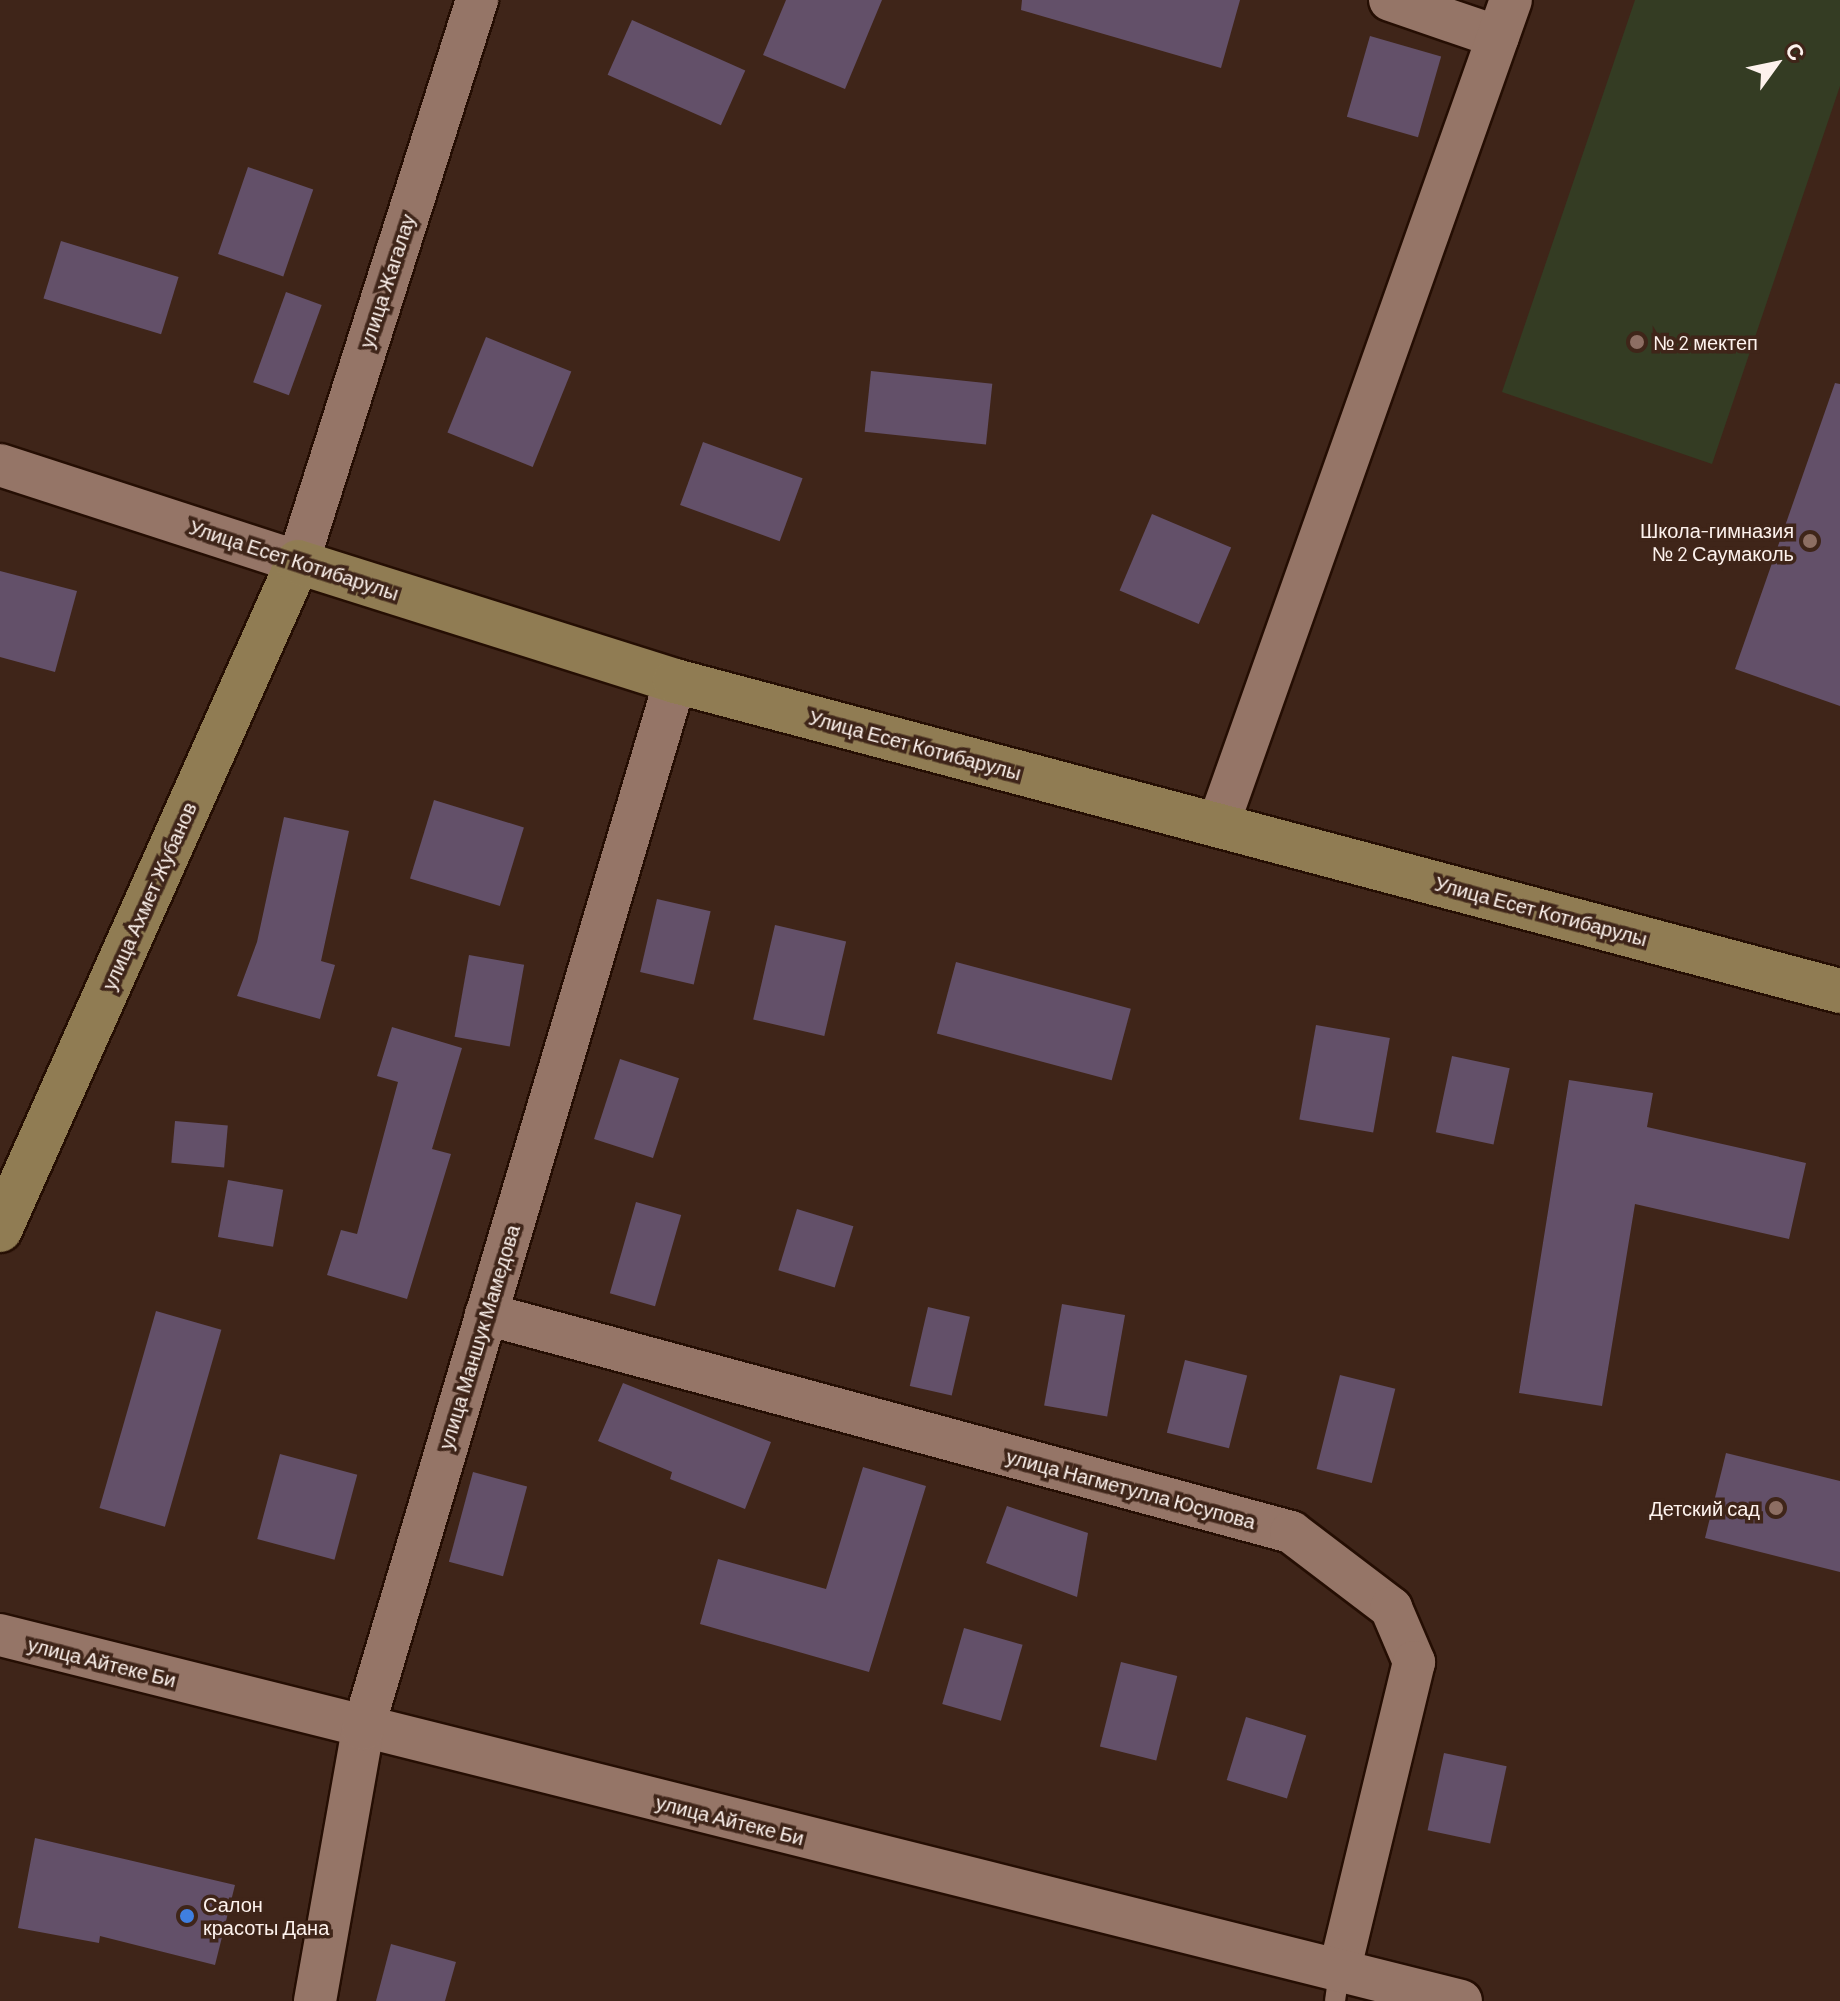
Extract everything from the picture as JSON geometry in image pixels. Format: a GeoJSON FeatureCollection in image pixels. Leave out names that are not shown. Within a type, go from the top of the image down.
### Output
{"type":"FeatureCollection","features":[{"type":"Feature","properties":{"kind":"main road","name":"Улица Есет Котибарулы"},"geometry":{"type":"LineString","coordinates":[[298,562],[675,681],[1840,991]]}},
{"type":"Feature","properties":{"kind":"main road","name":"улица Ахмет Жубанов"},"geometry":{"type":"LineString","coordinates":[[0,1230],[298,562]]}},
{"type":"Feature","properties":{"kind":"street","name":"улица Жагалау"},"geometry":{"type":"LineString","coordinates":[[298,562],[477,0]]}},
{"type":"Feature","properties":{"kind":"street"},"geometry":{"type":"LineString","coordinates":[[1218,825],[1504,18],[1390,0]]}},
{"type":"Feature","properties":{"kind":"street","name":"Улица Есет Котибарулы"},"geometry":{"type":"LineString","coordinates":[[0,465],[298,562]]}},
{"type":"Feature","properties":{"kind":"street","name":"улица Маншук Мамедова"},"geometry":{"type":"LineString","coordinates":[[315,2001],[363,1729],[675,681]]}},
{"type":"Feature","properties":{"kind":"street","name":"улица Нагметулла Юсупова"},"geometry":{"type":"LineString","coordinates":[[486,1314],[1291,1532],[1391,1608],[1414,1662],[1337,1986]]}},
{"type":"Feature","properties":{"kind":"street","name":"улица Айтеке Би"},"geometry":{"type":"LineString","coordinates":[[0,1635],[1337,1986],[1461,2001]]}},
{"type":"Feature","properties":{"kind":"green space"},"geometry":{"type":"Polygon","coordinates":[[[1635,0],[1840,0],[1840,86],[1712,464],[1502,392],[1635,0]]]}},
{"type":"Feature","properties":{"kind":"building"},"geometry":{"type":"Polygon","coordinates":[[[786,0],[882,0],[845,89],[763,55],[786,0]]]}},
{"type":"Feature","properties":{"kind":"building"},"geometry":{"type":"Polygon","coordinates":[[[1022,0],[1240,0],[1221,68],[1021,10],[1022,0]]]}},
{"type":"Feature","properties":{"kind":"building"},"geometry":{"type":"Polygon","coordinates":[[[632,20],[745,70],[721,125],[608,75],[632,20]]]}},
{"type":"Feature","properties":{"kind":"building"},"geometry":{"type":"Polygon","coordinates":[[[1370,36],[1441,56],[1418,137],[1347,117],[1370,36]]]}},
{"type":"Feature","properties":{"kind":"building"},"geometry":{"type":"Polygon","coordinates":[[[248,167],[313,189],[283,276],[218,254],[248,167]]]}},
{"type":"Feature","properties":{"kind":"building"},"geometry":{"type":"Polygon","coordinates":[[[61,241],[179,277],[161,334],[43,298],[61,241]]]}},
{"type":"Feature","properties":{"kind":"building"},"geometry":{"type":"Polygon","coordinates":[[[286,292],[322,305],[289,395],[253,382],[286,292]]]}},
{"type":"Feature","properties":{"kind":"building"},"geometry":{"type":"Polygon","coordinates":[[[486,337],[571,371],[533,467],[447,432],[486,337]]]}},
{"type":"Feature","properties":{"kind":"building"},"geometry":{"type":"Polygon","coordinates":[[[871,371],[992,384],[986,444],[865,432],[871,371]]]}},
{"type":"Feature","properties":{"kind":"building","name":"Школа-гимназия № 2 Саумаколь"},"geometry":{"type":"Polygon","coordinates":[[[1835,383],[1840,384],[1840,706],[1735,669],[1835,383]]]}},
{"type":"Feature","properties":{"kind":"building"},"geometry":{"type":"Polygon","coordinates":[[[703,442],[803,478],[780,541],[680,505],[703,442]]]}},
{"type":"Feature","properties":{"kind":"building"},"geometry":{"type":"Polygon","coordinates":[[[1152,514],[1231,548],[1199,624],[1120,590],[1152,514]]]}},
{"type":"Feature","properties":{"kind":"building"},"geometry":{"type":"Polygon","coordinates":[[[0,571],[77,591],[55,672],[0,657],[0,571]]]}},
{"type":"Feature","properties":{"kind":"building"},"geometry":{"type":"Polygon","coordinates":[[[434,800],[524,827],[500,906],[410,878],[434,800]]]}},
{"type":"Feature","properties":{"kind":"building"},"geometry":{"type":"Polygon","coordinates":[[[284,817],[349,831],[321,961],[335,965],[320,1019],[237,996],[257,942],[284,817]]]}},
{"type":"Feature","properties":{"kind":"building"},"geometry":{"type":"Polygon","coordinates":[[[657,899],[711,911],[694,984],[640,972],[657,899]]]}},
{"type":"Feature","properties":{"kind":"building"},"geometry":{"type":"Polygon","coordinates":[[[775,925],[846,941],[824,1036],[753,1020],[775,925]]]}},
{"type":"Feature","properties":{"kind":"building"},"geometry":{"type":"Polygon","coordinates":[[[469,955],[524,965],[510,1046],[455,1037],[469,955]]]}},
{"type":"Feature","properties":{"kind":"building"},"geometry":{"type":"Polygon","coordinates":[[[956,962],[1131,1009],[1112,1080],[937,1033],[956,962]]]}},
{"type":"Feature","properties":{"kind":"building"},"geometry":{"type":"Polygon","coordinates":[[[1316,1025],[1390,1038],[1373,1133],[1299,1120],[1316,1025]]]}},
{"type":"Feature","properties":{"kind":"building"},"geometry":{"type":"Polygon","coordinates":[[[392,1027],[462,1048],[432,1149],[451,1154],[407,1299],[327,1275],[341,1230],[357,1234],[398,1082],[377,1076],[392,1027]]]}},
{"type":"Feature","properties":{"kind":"building"},"geometry":{"type":"Polygon","coordinates":[[[1452,1056],[1510,1068],[1493,1145],[1436,1132],[1452,1056]]]}},
{"type":"Feature","properties":{"kind":"building"},"geometry":{"type":"Polygon","coordinates":[[[620,1059],[679,1078],[653,1158],[594,1139],[620,1059]]]}},
{"type":"Feature","properties":{"kind":"building"},"geometry":{"type":"Polygon","coordinates":[[[1569,1080],[1653,1093],[1647,1127],[1806,1163],[1789,1239],[1635,1204],[1602,1406],[1519,1393],[1569,1080]]]}},
{"type":"Feature","properties":{"kind":"building"},"geometry":{"type":"Polygon","coordinates":[[[175,1121],[228,1126],[224,1167],[171,1163],[175,1121]]]}},
{"type":"Feature","properties":{"kind":"building"},"geometry":{"type":"Polygon","coordinates":[[[228,1180],[283,1190],[273,1247],[218,1237],[228,1180]]]}},
{"type":"Feature","properties":{"kind":"building"},"geometry":{"type":"Polygon","coordinates":[[[636,1202],[681,1215],[655,1306],[610,1293],[636,1202]]]}},
{"type":"Feature","properties":{"kind":"building"},"geometry":{"type":"Polygon","coordinates":[[[797,1209],[853,1226],[835,1287],[778,1270],[797,1209]]]}},
{"type":"Feature","properties":{"kind":"building"},"geometry":{"type":"Polygon","coordinates":[[[1062,1304],[1125,1315],[1107,1417],[1044,1405],[1062,1304]]]}},
{"type":"Feature","properties":{"kind":"building"},"geometry":{"type":"Polygon","coordinates":[[[928,1307],[970,1317],[952,1396],[910,1386],[928,1307]]]}},
{"type":"Feature","properties":{"kind":"building"},"geometry":{"type":"Polygon","coordinates":[[[156,1311],[221,1330],[165,1527],[99,1508],[156,1311]]]}},
{"type":"Feature","properties":{"kind":"building"},"geometry":{"type":"Polygon","coordinates":[[[1185,1360],[1247,1375],[1229,1448],[1167,1433],[1185,1360]]]}},
{"type":"Feature","properties":{"kind":"building"},"geometry":{"type":"Polygon","coordinates":[[[1340,1375],[1395,1389],[1372,1483],[1317,1469],[1340,1375]]]}},
{"type":"Feature","properties":{"kind":"building"},"geometry":{"type":"Polygon","coordinates":[[[623,1383],[771,1442],[745,1509],[670,1479],[672,1472],[598,1441],[623,1383]]]}},
{"type":"Feature","properties":{"kind":"building","name":"Детский сад"},"geometry":{"type":"Polygon","coordinates":[[[1726,1453],[1840,1481],[1840,1572],[1705,1538],[1726,1453]]]}},
{"type":"Feature","properties":{"kind":"building"},"geometry":{"type":"Polygon","coordinates":[[[280,1454],[357,1475],[334,1560],[257,1539],[280,1454]]]}},
{"type":"Feature","properties":{"kind":"building"},"geometry":{"type":"Polygon","coordinates":[[[863,1467],[926,1486],[869,1672],[700,1624],[718,1559],[826,1589],[863,1467]]]}},
{"type":"Feature","properties":{"kind":"building"},"geometry":{"type":"Polygon","coordinates":[[[473,1472],[527,1486],[503,1576],[449,1562],[473,1472]]]}},
{"type":"Feature","properties":{"kind":"building"},"geometry":{"type":"Polygon","coordinates":[[[1007,1506],[1088,1533],[1077,1597],[986,1563],[1007,1506]]]}},
{"type":"Feature","properties":{"kind":"building"},"geometry":{"type":"Polygon","coordinates":[[[964,1628],[1023,1645],[1001,1721],[942,1704],[964,1628]]]}},
{"type":"Feature","properties":{"kind":"building"},"geometry":{"type":"Polygon","coordinates":[[[1121,1662],[1177,1676],[1156,1760],[1100,1746],[1121,1662]]]}},
{"type":"Feature","properties":{"kind":"building"},"geometry":{"type":"Polygon","coordinates":[[[1246,1717],[1306,1735],[1287,1799],[1227,1780],[1246,1717]]]}},
{"type":"Feature","properties":{"kind":"building"},"geometry":{"type":"Polygon","coordinates":[[[1444,1753],[1507,1766],[1490,1844],[1428,1830],[1444,1753]]]}},
{"type":"Feature","properties":{"kind":"building"},"geometry":{"type":"Polygon","coordinates":[[[35,1838],[235,1885],[215,1965],[100,1936],[99,1943],[18,1928],[35,1838]]]}},
{"type":"Feature","properties":{"kind":"building"},"geometry":{"type":"Polygon","coordinates":[[[391,1944],[456,1962],[445,2001],[376,2001],[391,1944]]]}},
{"type":"Feature","properties":{"kind":"place","name":"№ 2 мектеп"},"geometry":{"type":"Point","coordinates":[1637,342]}},
{"type":"Feature","properties":{"kind":"place","name":"Школа-гимназия № 2 Саумаколь"},"geometry":{"type":"Point","coordinates":[1810,541]}},
{"type":"Feature","properties":{"kind":"place","name":"Детский сад"},"geometry":{"type":"Point","coordinates":[1776,1508]}},
{"type":"Feature","properties":{"kind":"place","name":"Салон красоты Дана"},"geometry":{"type":"Point","coordinates":[187,1916]}}]}
